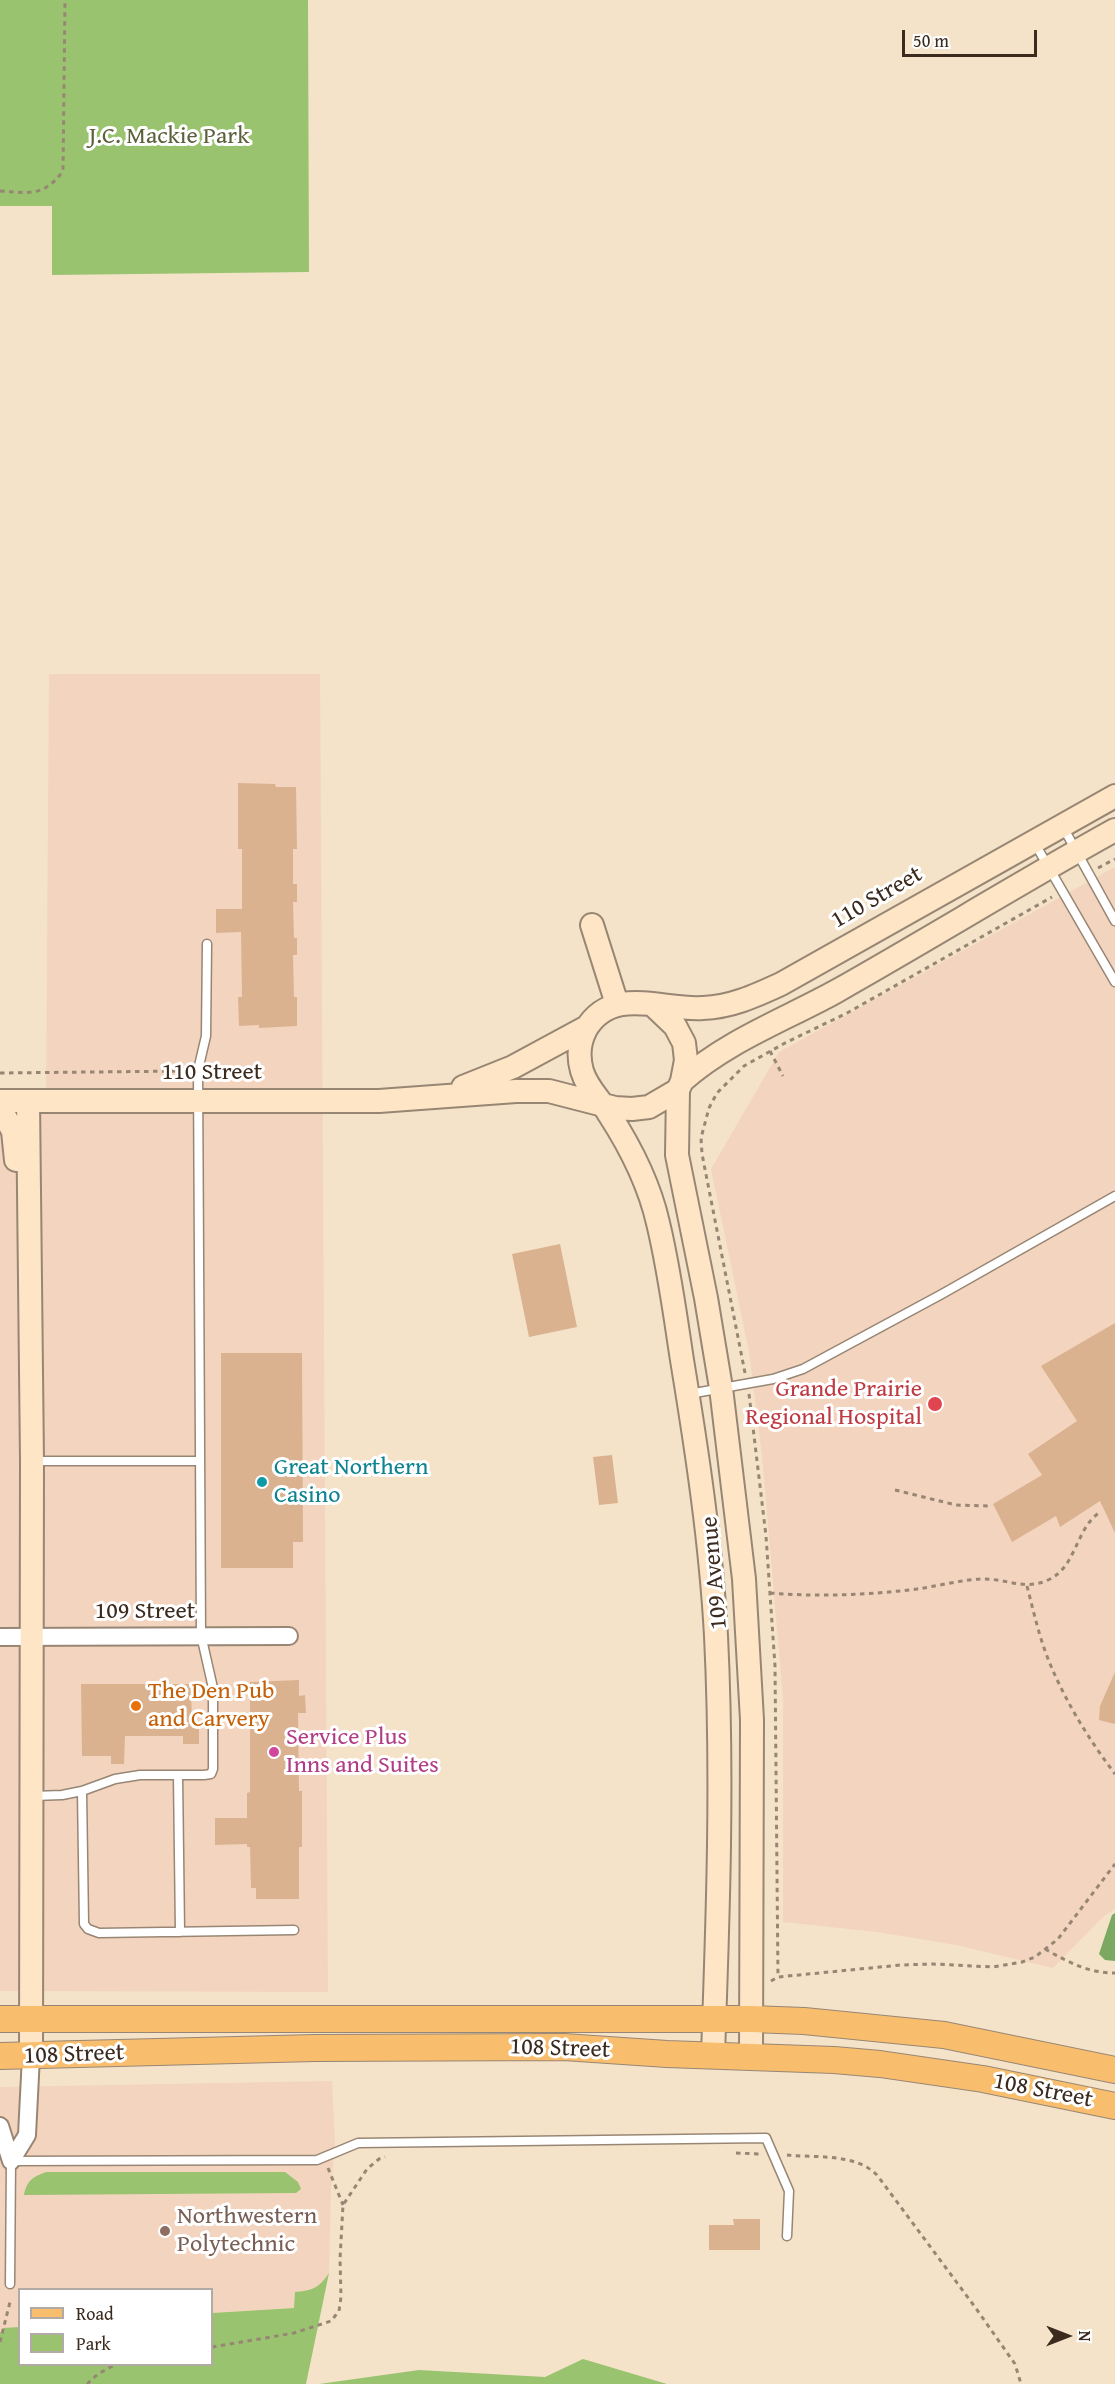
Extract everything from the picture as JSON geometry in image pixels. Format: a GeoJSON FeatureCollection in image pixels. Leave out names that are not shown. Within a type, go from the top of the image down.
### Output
{"type":"FeatureCollection","features":[{"type":"Feature","properties":{"kind":"main road","name":"108 Street"},"geometry":{"type":"LineString","coordinates":[[0,2019],[752,2019],[804,2021],[944,2035],[1115,2070]]}},
{"type":"Feature","properties":{"kind":"main road","name":"108 Street"},"geometry":{"type":"LineString","coordinates":[[0,2056],[363,2047],[564,2047],[667,2054],[834,2060],[983,2079],[1115,2106]]}},
{"type":"Feature","properties":{"kind":"street","name":"110 Street"},"geometry":{"type":"LineString","coordinates":[[653,1005],[704,1008],[738,1003],[755,996],[781,984],[1033,840],[1115,796]]}},
{"type":"Feature","properties":{"kind":"street"},"geometry":{"type":"LineString","coordinates":[[680,1085],[686,1060],[684,1043],[675,1026],[653,1005],[632,1001],[617,1004],[596,1017],[587,1027],[581,1040],[579,1054],[581,1070],[590,1088],[604,1105],[632,1109],[649,1107],[680,1085],[699,1066],[732,1046],[835,992],[1115,830]]}},
{"type":"Feature","properties":{"kind":"street"},"geometry":{"type":"LineString","coordinates":[[592,925],[617,1004]]}},
{"type":"Feature","properties":{"kind":"street","name":"110 Street"},"geometry":{"type":"LineString","coordinates":[[424,1099],[481,1081],[541,1053],[587,1027]]}},
{"type":"Feature","properties":{"kind":"street","name":"109 Avenue"},"geometry":{"type":"LineString","coordinates":[[680,1085],[676,1143],[721,1388],[739,1522],[749,1648],[752,1732],[751,2056]]}},
{"type":"Feature","properties":{"kind":"street","name":"110 Street"},"geometry":{"type":"LineString","coordinates":[[0,1101],[379,1101],[516,1090],[549,1091],[604,1105]]}},
{"type":"Feature","properties":{"kind":"street"},"geometry":{"type":"LineString","coordinates":[[5,2161],[27,2135],[32,2018],[32,1461],[28,1101]]}},
{"type":"Feature","properties":{"kind":"street","name":"109 Avenue"},"geometry":{"type":"LineString","coordinates":[[604,1105],[633,1154],[651,1198],[658,1223],[688,1394],[705,1526],[716,1645],[718,1721],[713,2054]]}},
{"type":"Feature","properties":{"kind":"street"},"geometry":{"type":"LineString","coordinates":[[0,1108],[13,1131],[16,1144],[20,1343],[31,1394]]}},
{"type":"Feature","properties":{"kind":"street","name":"109 Street"},"geometry":{"type":"LineString","coordinates":[[0,1637],[289,1636]]}},
{"type":"Feature","properties":{"kind":"street"},"geometry":{"type":"LineString","coordinates":[[0,2127],[5,2161]]}},
{"type":"Feature","properties":{"kind":"lane"},"geometry":{"type":"LineString","coordinates":[[1062,825],[1115,921]]}},
{"type":"Feature","properties":{"kind":"lane"},"geometry":{"type":"LineString","coordinates":[[1033,840],[1115,982]]}},
{"type":"Feature","properties":{"kind":"lane"},"geometry":{"type":"LineString","coordinates":[[31,1796],[62,1795],[82,1791],[115,1779],[140,1775],[204,1775],[211,1774],[213,1769],[213,1688],[201,1635],[198,1070],[206,1036],[207,944]]}},
{"type":"Feature","properties":{"kind":"lane"},"geometry":{"type":"LineString","coordinates":[[688,1394],[788,1375],[803,1369],[942,1294],[1115,1196]]}},
{"type":"Feature","properties":{"kind":"lane"},"geometry":{"type":"LineString","coordinates":[[32,1461],[200,1461]]}},
{"type":"Feature","properties":{"kind":"lane"},"geometry":{"type":"LineString","coordinates":[[178,1775],[180,1932]]}},
{"type":"Feature","properties":{"kind":"lane"},"geometry":{"type":"LineString","coordinates":[[82,1791],[84,1924],[88,1929],[99,1933],[294,1930]]}},
{"type":"Feature","properties":{"kind":"lane"},"geometry":{"type":"LineString","coordinates":[[10,2284],[5,2161],[317,2160],[357,2143],[766,2138],[789,2191],[787,2236]]}},
{"type":"Feature","properties":{"kind":"lane"},"geometry":{"type":"LineString","coordinates":[[0,2247],[10,2247]]}},
{"type":"Feature","properties":{"kind":"path"},"geometry":{"type":"LineString","coordinates":[[0,191],[34,194],[53,184],[63,171],[65,0]]}},
{"type":"Feature","properties":{"kind":"path"},"geometry":{"type":"LineString","coordinates":[[1089,873],[1115,859]]}},
{"type":"Feature","properties":{"kind":"path"},"geometry":{"type":"LineString","coordinates":[[778,1977],[777,1700],[770,1593],[747,1383],[704,1170],[701,1138],[704,1121],[717,1093],[744,1066],[847,1013],[1062,890]]}},
{"type":"Feature","properties":{"kind":"path"},"geometry":{"type":"LineString","coordinates":[[770,1051],[783,1076]]}},
{"type":"Feature","properties":{"kind":"path"},"geometry":{"type":"LineString","coordinates":[[0,1073],[198,1070]]}},
{"type":"Feature","properties":{"kind":"path"},"geometry":{"type":"LineString","coordinates":[[895,1490],[956,1505],[992,1506]]}},
{"type":"Feature","properties":{"kind":"path"},"geometry":{"type":"LineString","coordinates":[[770,1593],[804,1595],[879,1593],[984,1579],[1027,1586],[1049,1580],[1061,1572],[1069,1562],[1089,1523],[1100,1512]]}},
{"type":"Feature","properties":{"kind":"path"},"geometry":{"type":"LineString","coordinates":[[1027,1586],[1050,1665],[1071,1706],[1115,1774]]}},
{"type":"Feature","properties":{"kind":"path"},"geometry":{"type":"LineString","coordinates":[[771,1982],[778,1977],[912,1965],[1008,1966],[1035,1957],[1058,1939],[1071,1924],[1115,1864]]}},
{"type":"Feature","properties":{"kind":"path"},"geometry":{"type":"LineString","coordinates":[[1046,1949],[1092,1972],[1115,1973]]}},
{"type":"Feature","properties":{"kind":"path"},"geometry":{"type":"LineString","coordinates":[[728,2153],[837,2158],[868,2166],[878,2175],[975,2307],[1015,2364],[1021,2384]]}},
{"type":"Feature","properties":{"kind":"path"},"geometry":{"type":"LineString","coordinates":[[344,2205],[367,2169],[379,2158],[389,2156]]}},
{"type":"Feature","properties":{"kind":"path"},"geometry":{"type":"LineString","coordinates":[[213,2348],[294,2333],[331,2321],[339,2311],[344,2205],[323,2157]]}},
{"type":"Feature","properties":{"kind":"path"},"geometry":{"type":"LineString","coordinates":[[0,2342],[10,2302]]}},
{"type":"Feature","properties":{"kind":"path"},"geometry":{"type":"LineString","coordinates":[[87,2384],[113,2366]]}},
{"type":"Feature","properties":{"kind":"shaded area"},"geometry":{"type":"Polygon","coordinates":[[[49,674],[320,674],[328,1992],[0,1991],[0,1102],[46,1101],[49,674]]]}},
{"type":"Feature","properties":{"kind":"shaded area","name":"Grande Prairie Regional Hospital"},"geometry":{"type":"Polygon","coordinates":[[[1115,867],[1115,1909],[1104,1916],[1053,1968],[956,1945],[877,1932],[783,1922],[783,1699],[762,1456],[749,1352],[711,1169],[779,1052],[1115,867]]]}},
{"type":"Feature","properties":{"kind":"shaded area","name":"Northwestern Polytechnic"},"geometry":{"type":"Polygon","coordinates":[[[332,2081],[335,2142],[331,2188],[329,2273],[322,2284],[309,2291],[294,2308],[213,2313],[213,2288],[18,2288],[18,2327],[3,2328],[0,2333],[0,2087],[332,2081]]]}},
{"type":"Feature","properties":{"kind":"green space","name":"J.C. Mackie Park"},"geometry":{"type":"Polygon","coordinates":[[[0,0],[308,0],[309,272],[52,275],[52,206],[0,206],[0,0]]]}},
{"type":"Feature","properties":{"kind":"green space"},"geometry":{"type":"Polygon","coordinates":[[[1115,1913],[1115,1961],[1105,1960],[1099,1954],[1112,1915],[1115,1913]]]}},
{"type":"Feature","properties":{"kind":"green space"},"geometry":{"type":"Polygon","coordinates":[[[46,2172],[285,2172],[298,2182],[301,2189],[296,2193],[24,2195],[31,2180],[46,2172]]]}},
{"type":"Feature","properties":{"kind":"green space"},"geometry":{"type":"Polygon","coordinates":[[[329,2273],[306,2384],[0,2384],[0,2333],[3,2328],[18,2327],[18,2366],[213,2366],[213,2313],[294,2308],[295,2292],[306,2291],[322,2282],[329,2273]]]}},
{"type":"Feature","properties":{"kind":"green space"},"geometry":{"type":"Polygon","coordinates":[[[583,2359],[667,2384],[319,2384],[419,2370],[545,2377],[583,2359]]]}},
{"type":"Feature","properties":{"kind":"building"},"geometry":{"type":"Polygon","coordinates":[[[238,783],[296,787],[297,849],[293,849],[293,884],[297,884],[297,902],[293,902],[297,955],[293,955],[297,1026],[259,1028],[259,1025],[239,1026],[238,997],[242,997],[241,932],[216,933],[216,909],[242,909],[242,849],[238,849],[238,783]]]}},
{"type":"Feature","properties":{"kind":"building"},"geometry":{"type":"Polygon","coordinates":[[[560,1244],[577,1327],[529,1337],[512,1254],[560,1244]]]}},
{"type":"Feature","properties":{"kind":"building"},"geometry":{"type":"Polygon","coordinates":[[[1115,1323],[1115,1533],[1100,1501],[1060,1527],[1056,1516],[1012,1542],[993,1504],[1042,1475],[1028,1454],[1077,1421],[1041,1366],[1115,1323]]]}},
{"type":"Feature","properties":{"kind":"building","name":"Great Northern Casino"},"geometry":{"type":"Polygon","coordinates":[[[221,1353],[302,1353],[303,1542],[293,1542],[293,1568],[221,1568],[221,1353]]]}},
{"type":"Feature","properties":{"kind":"building"},"geometry":{"type":"Polygon","coordinates":[[[612,1455],[618,1503],[599,1505],[593,1457],[612,1455]]]}},
{"type":"Feature","properties":{"kind":"building"},"geometry":{"type":"Polygon","coordinates":[[[1115,1672],[1115,1724],[1099,1720],[1100,1706],[1115,1672]]]}},
{"type":"Feature","properties":{"kind":"building","name":"Service Plus Inns and Suites"},"geometry":{"type":"Polygon","coordinates":[[[299,1680],[299,1696],[305,1695],[306,1713],[298,1713],[299,1791],[302,1791],[299,1899],[256,1899],[256,1888],[251,1888],[250,1847],[247,1847],[247,1844],[215,1845],[215,1818],[247,1818],[247,1793],[250,1792],[250,1682],[299,1680]]]}},
{"type":"Feature","properties":{"kind":"building","name":"The Den Pub and Carvery"},"geometry":{"type":"Polygon","coordinates":[[[81,1684],[191,1684],[192,1728],[199,1728],[199,1744],[183,1744],[183,1736],[125,1736],[124,1764],[111,1764],[111,1756],[82,1756],[81,1684]]]}},
{"type":"Feature","properties":{"kind":"building"},"geometry":{"type":"Polygon","coordinates":[[[733,2219],[760,2219],[760,2250],[709,2250],[709,2225],[734,2225],[733,2219]]]}},
{"type":"Feature","properties":{"kind":"place","name":"Grande Prairie Regional Hospital"},"geometry":{"type":"Point","coordinates":[935,1404]}},
{"type":"Feature","properties":{"kind":"place","name":"Great Northern Casino"},"geometry":{"type":"Point","coordinates":[262,1482]}},
{"type":"Feature","properties":{"kind":"place","name":"The Den Pub and Carvery"},"geometry":{"type":"Point","coordinates":[136,1706]}},
{"type":"Feature","properties":{"kind":"place","name":"Service Plus Inns and Suites"},"geometry":{"type":"Point","coordinates":[274,1752]}},
{"type":"Feature","properties":{"kind":"place","name":"Northwestern Polytechnic"},"geometry":{"type":"Point","coordinates":[165,2231]}}]}
